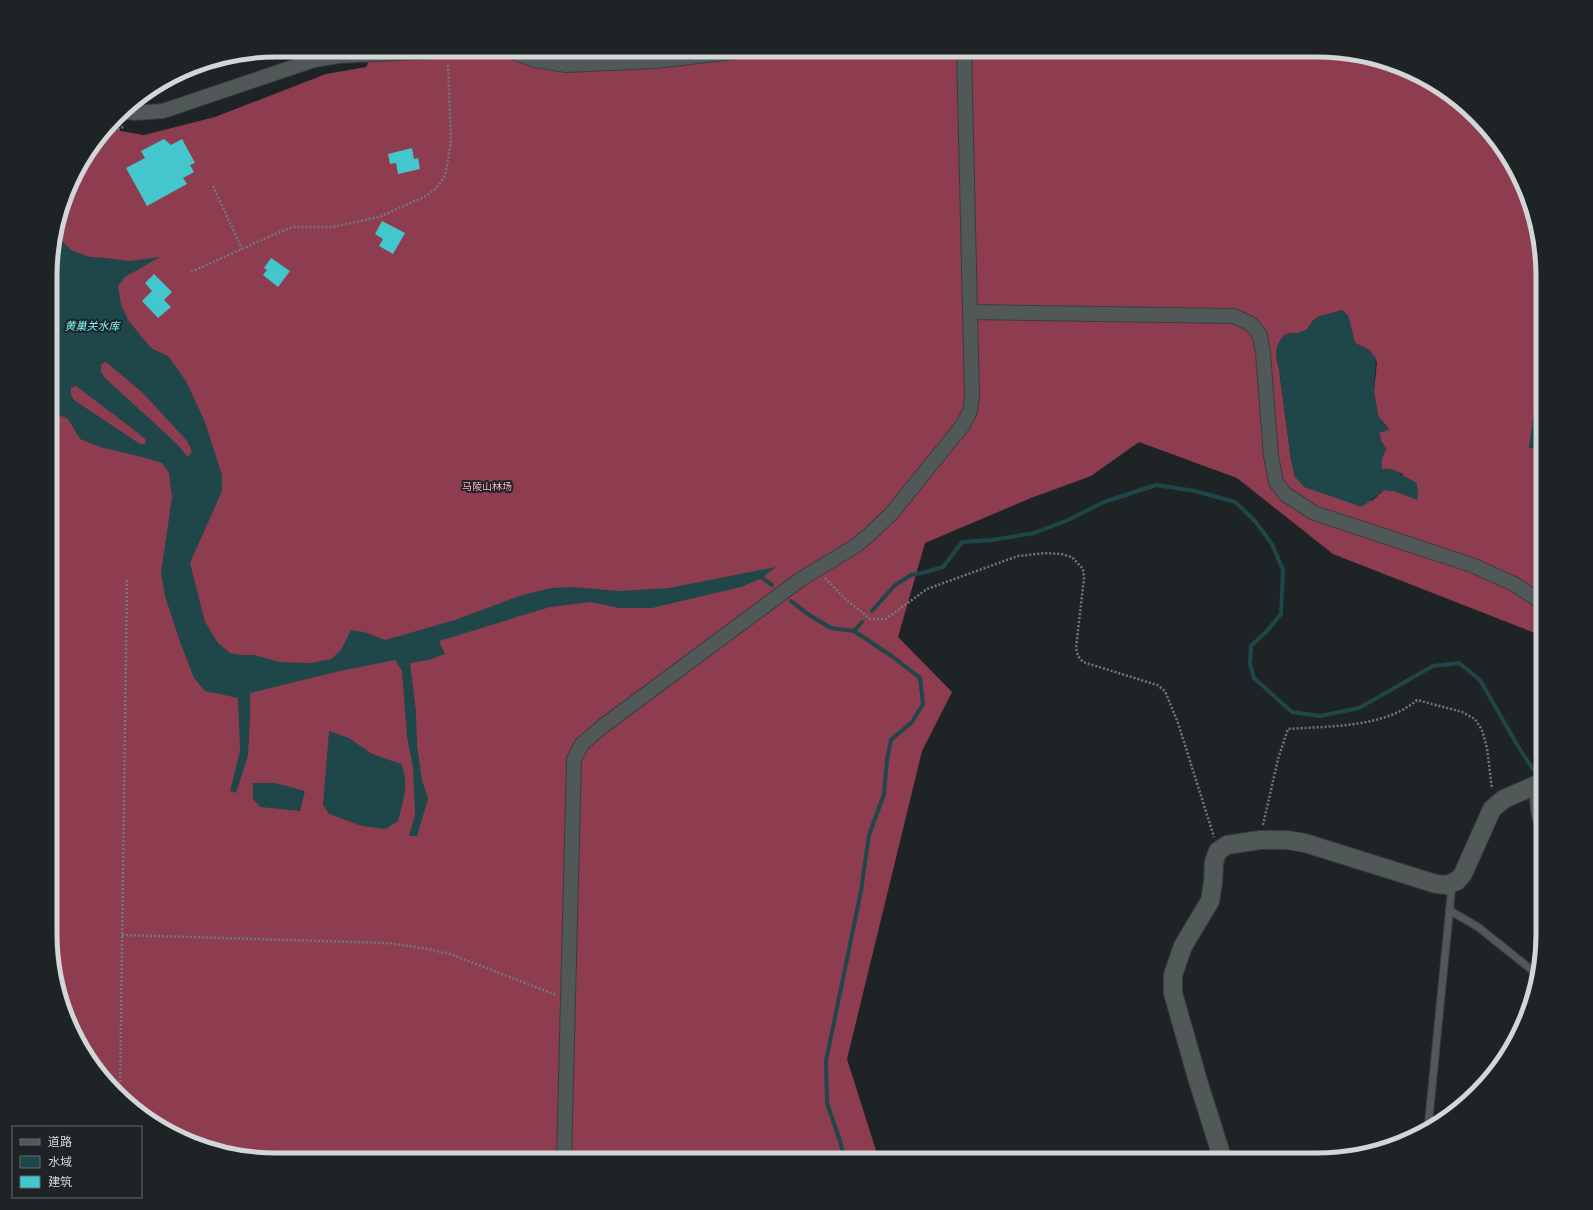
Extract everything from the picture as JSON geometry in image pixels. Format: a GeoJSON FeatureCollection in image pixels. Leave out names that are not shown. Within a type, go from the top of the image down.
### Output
{"type":"FeatureCollection","features":[{"type":"Feature","properties":{"kind":"street"},"geometry":{"type":"LineString","coordinates":[[131,112],[164,111],[322,57]]}},
{"type":"Feature","properties":{"kind":"street"},"geometry":{"type":"LineString","coordinates":[[532,57],[566,63],[665,57]]}},
{"type":"Feature","properties":{"kind":"street"},"geometry":{"type":"LineString","coordinates":[[564,1153],[574,759],[582,744],[602,726],[801,578],[854,547],[891,514],[963,425],[970,411],[972,397],[964,57]]}},
{"type":"Feature","properties":{"kind":"street"},"geometry":{"type":"LineString","coordinates":[[970,312],[1234,316],[1251,324],[1260,335],[1263,353],[1271,456],[1276,482],[1285,494],[1314,513],[1472,565],[1514,584],[1536,598]]}},
{"type":"Feature","properties":{"kind":"street"},"geometry":{"type":"LineString","coordinates":[[1221,1153],[1173,993],[1173,975],[1183,946],[1210,901],[1214,883],[1214,862],[1218,850],[1227,845],[1260,840],[1287,840],[1305,843],[1436,884],[1446,885],[1457,881],[1463,874],[1492,809],[1504,799],[1536,785]]}},
{"type":"Feature","properties":{"kind":"lane"},"geometry":{"type":"LineString","coordinates":[[1429,1122],[1452,882]]}},
{"type":"Feature","properties":{"kind":"lane"},"geometry":{"type":"LineString","coordinates":[[1449,910],[1478,927],[1533,971]]}},
{"type":"Feature","properties":{"kind":"path"},"geometry":{"type":"LineString","coordinates":[[191,272],[293,227],[332,228],[378,216],[426,196],[436,189],[445,176],[451,142],[450,57]]}},
{"type":"Feature","properties":{"kind":"path"},"geometry":{"type":"LineString","coordinates":[[213,186],[242,249]]}},
{"type":"Feature","properties":{"kind":"path"},"geometry":{"type":"LineString","coordinates":[[816,570],[844,598],[870,619],[886,619],[927,589],[1011,558],[1045,553],[1072,556],[1083,568],[1084,578],[1076,648],[1078,656],[1083,662],[1152,683],[1165,691],[1178,723],[1218,850]]}},
{"type":"Feature","properties":{"kind":"path"},"geometry":{"type":"LineString","coordinates":[[120,1088],[127,578]]}},
{"type":"Feature","properties":{"kind":"path"},"geometry":{"type":"LineString","coordinates":[[1260,840],[1268,796],[1288,729],[1360,724],[1376,720],[1409,707],[1417,700],[1462,712],[1475,719],[1482,730],[1487,748],[1492,788],[1497,805]]}},
{"type":"Feature","properties":{"kind":"path"},"geometry":{"type":"LineString","coordinates":[[122,935],[388,943],[428,949],[453,955],[568,1000]]}},
{"type":"Feature","properties":{"kind":"green space","name":"马陵山林场"},"geometry":{"type":"Polygon","coordinates":[[[372,57],[1331,57],[1374,64],[1414,80],[1450,102],[1482,132],[1507,167],[1519,192],[1529,219],[1536,262],[1536,633],[1333,554],[1237,478],[1139,442],[1091,476],[1031,498],[925,543],[898,637],[952,692],[922,751],[847,1059],[877,1153],[262,1153],[219,1146],[179,1130],[154,1116],[132,1099],[111,1078],[94,1056],[74,1018],[64,991],[57,948],[57,262],[61,233],[64,219],[74,192],[86,167],[113,130],[144,135],[215,117],[326,74],[366,67],[372,57]],[[1342,310],[1318,317],[1308,329],[1299,333],[1286,334],[1278,346],[1277,359],[1291,460],[1295,477],[1372,501],[1384,490],[1402,494],[1403,474],[1393,470],[1382,469],[1382,458],[1386,449],[1381,441],[1379,432],[1389,429],[1378,416],[1374,391],[1377,362],[1369,350],[1355,343],[1348,316],[1342,310]]]}},
{"type":"Feature","properties":{"kind":"water","name":"黄巢关水库"},"geometry":{"type":"Polygon","coordinates":[[[60,239],[71,250],[90,257],[130,261],[160,257],[125,277],[118,286],[121,304],[128,320],[151,348],[168,356],[186,381],[205,422],[222,475],[222,491],[190,563],[205,622],[218,643],[230,653],[255,655],[279,662],[311,663],[331,659],[341,650],[351,630],[364,632],[385,640],[455,620],[522,595],[551,588],[572,587],[620,591],[669,588],[776,567],[762,578],[741,587],[652,608],[619,608],[591,602],[550,607],[439,641],[445,654],[429,660],[410,663],[416,712],[417,745],[422,780],[428,799],[417,836],[409,836],[415,815],[413,767],[407,737],[402,671],[395,660],[340,671],[250,693],[248,756],[236,793],[230,791],[240,751],[238,698],[205,691],[194,678],[165,596],[161,573],[172,497],[169,473],[162,463],[100,447],[80,439],[68,419],[57,414],[57,262],[60,239]],[[106,362],[101,364],[101,372],[105,378],[176,443],[188,457],[192,451],[187,441],[143,393],[106,362]],[[76,386],[71,388],[71,395],[74,400],[140,444],[145,444],[146,440],[76,386]]]}},
{"type":"Feature","properties":{"kind":"water"},"geometry":{"type":"Polygon","coordinates":[[[1342,310],[1348,316],[1355,343],[1369,350],[1376,358],[1374,391],[1378,416],[1389,430],[1379,433],[1381,441],[1386,449],[1382,458],[1382,469],[1393,470],[1417,483],[1417,500],[1394,491],[1384,490],[1362,507],[1304,487],[1295,477],[1291,460],[1276,355],[1277,346],[1286,334],[1299,333],[1308,329],[1318,317],[1342,310]]]}},
{"type":"Feature","properties":{"kind":"water"},"geometry":{"type":"Polygon","coordinates":[[[1536,410],[1536,448],[1529,448],[1534,412],[1536,410]]]}},
{"type":"Feature","properties":{"kind":"water"},"geometry":{"type":"Polygon","coordinates":[[[329,731],[349,738],[372,754],[401,764],[404,771],[405,792],[398,821],[386,829],[362,826],[329,814],[323,805],[329,731]]]}},
{"type":"Feature","properties":{"kind":"water"},"geometry":{"type":"Polygon","coordinates":[[[253,783],[275,783],[305,791],[300,811],[260,807],[253,799],[253,783]]]}},
{"type":"Feature","properties":{"kind":"building"},"geometry":{"type":"Polygon","coordinates":[[[164,139],[171,145],[182,139],[195,163],[190,165],[194,172],[183,178],[187,184],[147,206],[126,168],[145,158],[141,151],[164,139]]]}},
{"type":"Feature","properties":{"kind":"building"},"geometry":{"type":"Polygon","coordinates":[[[412,148],[414,159],[418,158],[420,169],[398,174],[396,163],[390,164],[388,154],[412,148]]]}},
{"type":"Feature","properties":{"kind":"building"},"geometry":{"type":"Polygon","coordinates":[[[382,221],[405,233],[393,254],[379,246],[383,239],[375,234],[382,221]]]}},
{"type":"Feature","properties":{"kind":"building"},"geometry":{"type":"Polygon","coordinates":[[[271,258],[290,271],[278,287],[263,275],[267,270],[264,268],[271,258]]]}},
{"type":"Feature","properties":{"kind":"building"},"geometry":{"type":"Polygon","coordinates":[[[154,274],[172,292],[164,300],[171,307],[158,318],[142,301],[152,291],[145,283],[154,274]]]}},
{"type":"Feature","properties":{"kind":"waterway"},"geometry":{"type":"LineString","coordinates":[[872,611],[894,586],[911,575],[943,567],[962,542],[992,540],[1034,533],[1068,520],[1104,502],[1156,485],[1195,491],[1235,502],[1255,521],[1272,544],[1283,570],[1281,614],[1267,631],[1251,646],[1250,664],[1254,678],[1292,712],[1320,716],[1359,708],[1433,666],[1459,663],[1480,680],[1519,748],[1535,772]]}},
{"type":"Feature","properties":{"kind":"waterway"},"geometry":{"type":"LineString","coordinates":[[762,578],[772,585]]}},
{"type":"Feature","properties":{"kind":"waterway"},"geometry":{"type":"LineString","coordinates":[[791,601],[809,615],[831,628],[854,631],[862,622]]}},
{"type":"Feature","properties":{"kind":"waterway"},"geometry":{"type":"LineString","coordinates":[[843,1153],[827,1103],[826,1061],[861,891],[869,835],[884,794],[887,759],[891,740],[912,722],[923,704],[920,678],[893,657],[854,631]]}}]}
